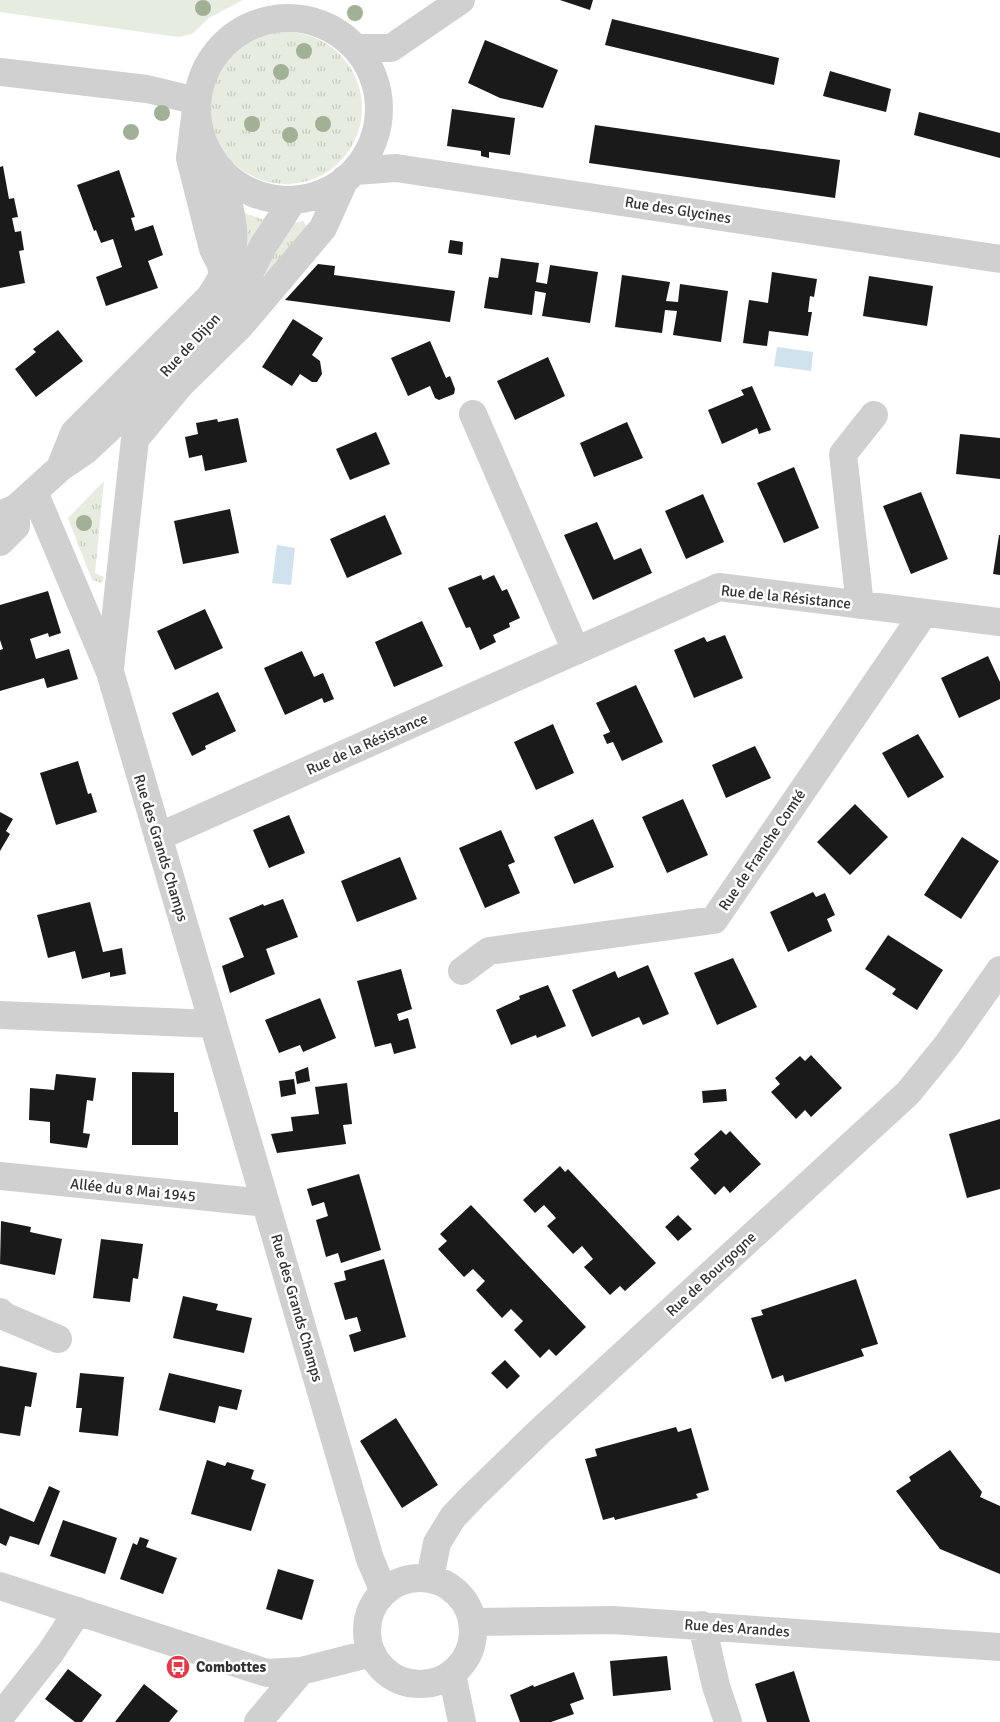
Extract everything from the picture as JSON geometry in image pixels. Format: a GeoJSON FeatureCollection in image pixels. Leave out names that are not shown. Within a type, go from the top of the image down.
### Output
{"type":"FeatureCollection","features":[{"type":"Feature","properties":{"kind":"street"},"geometry":{"type":"LineString","coordinates":[[356,48],[391,48],[461,0]]}},
{"type":"Feature","properties":{"kind":"street","name":"Rue de Dijon"},"geometry":{"type":"LineString","coordinates":[[135,439],[180,385],[240,326],[323,228],[350,175],[368,152],[376,132],[379,109],[377,87],[368,66],[356,48],[335,30],[310,20],[290,9],[242,30],[224,43],[211,60],[197,101]]}},
{"type":"Feature","properties":{"kind":"street"},"geometry":{"type":"LineString","coordinates":[[0,72],[147,89],[197,101]]}},
{"type":"Feature","properties":{"kind":"street"},"geometry":{"type":"LineString","coordinates":[[197,101],[202,138],[221,170],[242,187],[266,198],[293,200],[316,196],[350,175]]}},
{"type":"Feature","properties":{"kind":"street"},"geometry":{"type":"LineString","coordinates":[[197,101],[190,158],[213,249],[221,265],[223,278]]}},
{"type":"Feature","properties":{"kind":"street","name":"Rue des Glycines"},"geometry":{"type":"LineString","coordinates":[[350,175],[396,168],[1000,258]]}},
{"type":"Feature","properties":{"kind":"street","name":"Rue de Dijon"},"geometry":{"type":"LineString","coordinates":[[60,468],[74,433],[209,298],[223,278],[233,254],[235,237],[221,170]]}},
{"type":"Feature","properties":{"kind":"street","name":"Rue de Dijon"},"geometry":{"type":"LineString","coordinates":[[17,505],[60,468],[85,452],[134,405],[241,290],[263,246],[293,200]]}},
{"type":"Feature","properties":{"kind":"street"},"geometry":{"type":"LineString","coordinates":[[474,414],[576,651]]}},
{"type":"Feature","properties":{"kind":"street","name":"Rue de la Résistance"},"geometry":{"type":"LineString","coordinates":[[860,605],[843,454],[874,415]]}},
{"type":"Feature","properties":{"kind":"street","name":"Rue des Grands Champs"},"geometry":{"type":"LineString","coordinates":[[110,672],[135,439]]}},
{"type":"Feature","properties":{"kind":"street"},"geometry":{"type":"LineString","coordinates":[[0,542],[16,526],[17,505]]}},
{"type":"Feature","properties":{"kind":"street","name":"Rue des Grands Champs"},"geometry":{"type":"LineString","coordinates":[[17,505],[110,672],[370,1559],[384,1592]]}},
{"type":"Feature","properties":{"kind":"street","name":"Rue de la Résistance"},"geometry":{"type":"LineString","coordinates":[[158,836],[719,587],[1000,622]]}},
{"type":"Feature","properties":{"kind":"street","name":"Rue de Franche Comté"},"geometry":{"type":"LineString","coordinates":[[462,971],[489,951],[714,920],[924,613]]}},
{"type":"Feature","properties":{"kind":"street","name":"Rue de Bourgogne"},"geometry":{"type":"LineString","coordinates":[[430,1578],[437,1542],[453,1517],[538,1433],[908,1093],[947,1045],[1000,970]]}},
{"type":"Feature","properties":{"kind":"street"},"geometry":{"type":"LineString","coordinates":[[0,1015],[213,1024]]}},
{"type":"Feature","properties":{"kind":"street","name":"Allée du 8 Mai 1945"},"geometry":{"type":"LineString","coordinates":[[0,1176],[266,1203]]}},
{"type":"Feature","properties":{"kind":"street"},"geometry":{"type":"LineString","coordinates":[[0,1312],[6,1317],[58,1339]]}},
{"type":"Feature","properties":{"kind":"street"},"geometry":{"type":"LineString","coordinates":[[414,1577],[430,1578],[445,1583],[458,1593],[468,1606],[474,1622],[470,1652],[452,1674],[438,1682],[407,1683],[392,1676],[380,1666],[372,1653],[367,1637],[368,1620],[374,1604],[384,1592],[398,1582],[414,1577]]}},
{"type":"Feature","properties":{"kind":"street"},"geometry":{"type":"LineString","coordinates":[[0,1586],[267,1672],[301,1670],[372,1653]]}},
{"type":"Feature","properties":{"kind":"street"},"geometry":{"type":"LineString","coordinates":[[0,1718],[51,1652],[78,1611]]}},
{"type":"Feature","properties":{"kind":"street","name":"Rue des Arandes"},"geometry":{"type":"LineString","coordinates":[[474,1622],[612,1620],[702,1624],[1000,1647]]}},
{"type":"Feature","properties":{"kind":"street"},"geometry":{"type":"LineString","coordinates":[[702,1624],[716,1686],[728,1722]]}},
{"type":"Feature","properties":{"kind":"street"},"geometry":{"type":"LineString","coordinates":[[258,1722],[301,1670]]}},
{"type":"Feature","properties":{"kind":"street"},"geometry":{"type":"LineString","coordinates":[[452,1674],[462,1722]]}},
{"type":"Feature","properties":{"kind":"green space"},"geometry":{"type":"Polygon","coordinates":[[[0,0],[243,0],[209,18],[192,34],[178,37],[0,12],[0,0]]]}},
{"type":"Feature","properties":{"kind":"green space"},"geometry":{"type":"Polygon","coordinates":[[[286,32],[315,38],[328,45],[339,55],[349,66],[356,79],[362,108],[356,137],[349,150],[339,161],[328,171],[315,178],[286,184],[257,178],[244,171],[233,161],[223,150],[216,137],[210,108],[216,79],[223,66],[233,55],[244,45],[257,38],[286,32]]]}},
{"type":"Feature","properties":{"kind":"green space"},"geometry":{"type":"Polygon","coordinates":[[[245,213],[270,222],[246,258],[243,218],[245,213]]]}},
{"type":"Feature","properties":{"kind":"green space"},"geometry":{"type":"Polygon","coordinates":[[[303,221],[307,226],[266,275],[260,272],[294,223],[303,221]]]}},
{"type":"Feature","properties":{"kind":"green space"},"geometry":{"type":"Polygon","coordinates":[[[104,481],[95,573],[104,577],[102,583],[92,580],[68,518],[104,481]]]}},
{"type":"Feature","properties":{"kind":"water"},"geometry":{"type":"Polygon","coordinates":[[[777,347],[813,352],[811,371],[774,366],[777,347]]]}},
{"type":"Feature","properties":{"kind":"water"},"geometry":{"type":"Polygon","coordinates":[[[277,545],[295,548],[291,585],[272,583],[277,545]]]}},
{"type":"Feature","properties":{"kind":"building"},"geometry":{"type":"Polygon","coordinates":[[[560,0],[593,0],[590,10],[560,0]]]}},
{"type":"Feature","properties":{"kind":"building"},"geometry":{"type":"Polygon","coordinates":[[[612,19],[779,58],[774,85],[605,45],[612,19]]]}},
{"type":"Feature","properties":{"kind":"building"},"geometry":{"type":"Polygon","coordinates":[[[485,40],[558,70],[543,108],[500,98],[468,83],[485,40]]]}},
{"type":"Feature","properties":{"kind":"building"},"geometry":{"type":"Polygon","coordinates":[[[830,71],[891,89],[886,112],[823,96],[830,71]]]}},
{"type":"Feature","properties":{"kind":"building"},"geometry":{"type":"Polygon","coordinates":[[[452,109],[515,118],[510,155],[489,152],[489,158],[481,156],[481,151],[447,146],[452,109]]]}},
{"type":"Feature","properties":{"kind":"building"},"geometry":{"type":"Polygon","coordinates":[[[919,112],[1000,133],[1000,158],[914,135],[919,112]]]}},
{"type":"Feature","properties":{"kind":"building"},"geometry":{"type":"Polygon","coordinates":[[[595,125],[840,160],[835,198],[589,163],[595,125]]]}},
{"type":"Feature","properties":{"kind":"building"},"geometry":{"type":"Polygon","coordinates":[[[3,166],[9,199],[14,198],[18,217],[12,218],[15,232],[21,231],[24,250],[19,251],[25,283],[0,288],[0,167],[3,166]]]}},
{"type":"Feature","properties":{"kind":"building"},"geometry":{"type":"Polygon","coordinates":[[[119,170],[135,217],[131,218],[135,231],[153,225],[163,255],[148,261],[158,288],[106,306],[96,277],[122,267],[113,239],[101,243],[96,230],[94,231],[77,185],[119,170]]]}},
{"type":"Feature","properties":{"kind":"building"},"geometry":{"type":"Polygon","coordinates":[[[450,240],[463,242],[462,255],[448,253],[450,240]]]}},
{"type":"Feature","properties":{"kind":"building"},"geometry":{"type":"Polygon","coordinates":[[[501,258],[539,263],[536,282],[547,284],[550,265],[598,272],[590,323],[542,316],[546,293],[535,291],[532,315],[484,308],[489,277],[498,278],[501,258]]]}},
{"type":"Feature","properties":{"kind":"building"},"geometry":{"type":"Polygon","coordinates":[[[318,264],[335,266],[334,275],[455,291],[450,322],[285,300],[318,264]]]}},
{"type":"Feature","properties":{"kind":"building"},"geometry":{"type":"Polygon","coordinates":[[[772,272],[817,279],[814,297],[810,296],[808,312],[812,312],[808,336],[769,331],[767,346],[743,343],[749,300],[768,303],[772,272]]]}},
{"type":"Feature","properties":{"kind":"building"},"geometry":{"type":"Polygon","coordinates":[[[622,275],[670,282],[666,301],[678,302],[680,284],[728,291],[721,342],[673,335],[677,311],[665,310],[662,333],[615,327],[622,275]]]}},
{"type":"Feature","properties":{"kind":"building"},"geometry":{"type":"Polygon","coordinates":[[[869,276],[933,286],[927,326],[863,316],[869,276]]]}},
{"type":"Feature","properties":{"kind":"building"},"geometry":{"type":"Polygon","coordinates":[[[293,319],[323,338],[312,355],[320,361],[322,374],[317,382],[312,382],[300,374],[292,386],[262,367],[293,319]]]}},
{"type":"Feature","properties":{"kind":"building"},"geometry":{"type":"Polygon","coordinates":[[[58,330],[83,361],[36,397],[15,369],[36,352],[33,349],[58,330]]]}},
{"type":"Feature","properties":{"kind":"building"},"geometry":{"type":"Polygon","coordinates":[[[430,341],[446,378],[450,376],[455,389],[454,394],[439,400],[435,398],[430,386],[408,396],[391,358],[430,341]]]}},
{"type":"Feature","properties":{"kind":"building"},"geometry":{"type":"Polygon","coordinates":[[[548,357],[565,396],[515,420],[497,381],[548,357]]]}},
{"type":"Feature","properties":{"kind":"building"},"geometry":{"type":"Polygon","coordinates":[[[752,386],[771,430],[759,434],[757,428],[722,444],[708,410],[744,395],[741,390],[752,386]]]}},
{"type":"Feature","properties":{"kind":"building"},"geometry":{"type":"Polygon","coordinates":[[[238,418],[247,462],[205,471],[202,455],[189,458],[185,437],[198,434],[196,423],[217,419],[218,422],[238,418]]]}},
{"type":"Feature","properties":{"kind":"building"},"geometry":{"type":"Polygon","coordinates":[[[627,422],[643,458],[594,477],[580,443],[627,422]]]}},
{"type":"Feature","properties":{"kind":"building"},"geometry":{"type":"Polygon","coordinates":[[[376,432],[390,464],[350,480],[336,449],[376,432]]]}},
{"type":"Feature","properties":{"kind":"building"},"geometry":{"type":"Polygon","coordinates":[[[960,434],[1000,438],[1000,479],[956,474],[960,434]]]}},
{"type":"Feature","properties":{"kind":"building"},"geometry":{"type":"Polygon","coordinates":[[[794,467],[819,528],[784,543],[757,483],[794,467]]]}},
{"type":"Feature","properties":{"kind":"building"},"geometry":{"type":"Polygon","coordinates":[[[921,492],[948,559],[911,574],[883,506],[921,492]]]}},
{"type":"Feature","properties":{"kind":"building"},"geometry":{"type":"Polygon","coordinates":[[[703,494],[724,542],[686,559],[665,511],[703,494]]]}},
{"type":"Feature","properties":{"kind":"building"},"geometry":{"type":"Polygon","coordinates":[[[230,509],[239,553],[183,564],[174,521],[230,509]]]}},
{"type":"Feature","properties":{"kind":"building"},"geometry":{"type":"Polygon","coordinates":[[[385,515],[402,554],[347,578],[330,539],[385,515]]]}},
{"type":"Feature","properties":{"kind":"building"},"geometry":{"type":"Polygon","coordinates":[[[597,522],[614,560],[641,548],[652,573],[593,600],[564,535],[597,522]]]}},
{"type":"Feature","properties":{"kind":"building"},"geometry":{"type":"Polygon","coordinates":[[[1000,535],[1000,575],[993,574],[1000,535]]]}},
{"type":"Feature","properties":{"kind":"building"},"geometry":{"type":"Polygon","coordinates":[[[481,575],[483,580],[494,575],[502,591],[507,589],[520,618],[509,623],[510,627],[493,635],[496,642],[480,650],[470,627],[466,628],[448,588],[481,575]]]}},
{"type":"Feature","properties":{"kind":"building"},"geometry":{"type":"Polygon","coordinates":[[[48,591],[61,633],[49,637],[48,633],[30,639],[36,659],[69,649],[78,679],[47,688],[44,678],[0,691],[0,650],[3,649],[0,640],[0,605],[48,591]]]}},
{"type":"Feature","properties":{"kind":"building"},"geometry":{"type":"Polygon","coordinates":[[[205,609],[223,648],[175,670],[157,631],[205,609]]]}},
{"type":"Feature","properties":{"kind":"building"},"geometry":{"type":"Polygon","coordinates":[[[422,621],[443,666],[394,687],[375,642],[422,621]]]}},
{"type":"Feature","properties":{"kind":"building"},"geometry":{"type":"Polygon","coordinates":[[[725,635],[743,678],[694,698],[674,650],[704,637],[707,642],[725,635]]]}},
{"type":"Feature","properties":{"kind":"building"},"geometry":{"type":"Polygon","coordinates":[[[302,651],[314,677],[323,673],[334,699],[324,703],[322,698],[285,715],[264,668],[302,651]]]}},
{"type":"Feature","properties":{"kind":"building"},"geometry":{"type":"Polygon","coordinates":[[[988,656],[1000,682],[1000,699],[959,718],[941,678],[988,656]]]}},
{"type":"Feature","properties":{"kind":"building"},"geometry":{"type":"Polygon","coordinates":[[[636,685],[663,742],[622,761],[613,742],[607,744],[603,735],[610,732],[596,703],[636,685]]]}},
{"type":"Feature","properties":{"kind":"building"},"geometry":{"type":"Polygon","coordinates":[[[218,692],[236,731],[205,746],[206,749],[192,756],[172,713],[218,692]]]}},
{"type":"Feature","properties":{"kind":"building"},"geometry":{"type":"Polygon","coordinates":[[[553,724],[574,773],[536,790],[514,742],[553,724]]]}},
{"type":"Feature","properties":{"kind":"building"},"geometry":{"type":"Polygon","coordinates":[[[918,734],[944,777],[908,798],[882,753],[918,734]]]}},
{"type":"Feature","properties":{"kind":"building"},"geometry":{"type":"Polygon","coordinates":[[[755,746],[771,778],[726,798],[712,765],[755,746]]]}},
{"type":"Feature","properties":{"kind":"building"},"geometry":{"type":"Polygon","coordinates":[[[78,761],[88,794],[91,793],[97,812],[56,825],[40,773],[78,761]]]}},
{"type":"Feature","properties":{"kind":"building"},"geometry":{"type":"Polygon","coordinates":[[[683,799],[708,855],[667,873],[642,817],[683,799]]]}},
{"type":"Feature","properties":{"kind":"building"},"geometry":{"type":"Polygon","coordinates":[[[855,804],[888,837],[850,875],[817,842],[855,804]]]}},
{"type":"Feature","properties":{"kind":"building"},"geometry":{"type":"Polygon","coordinates":[[[0,812],[13,819],[6,831],[10,834],[0,851],[0,812]]]}},
{"type":"Feature","properties":{"kind":"building"},"geometry":{"type":"Polygon","coordinates":[[[289,815],[305,853],[269,868],[253,830],[289,815]]]}},
{"type":"Feature","properties":{"kind":"building"},"geometry":{"type":"Polygon","coordinates":[[[593,819],[614,867],[574,884],[554,837],[593,819]]]}},
{"type":"Feature","properties":{"kind":"building"},"geometry":{"type":"Polygon","coordinates":[[[501,830],[515,862],[508,865],[520,893],[485,908],[459,848],[501,830]]]}},
{"type":"Feature","properties":{"kind":"building"},"geometry":{"type":"Polygon","coordinates":[[[962,837],[999,861],[961,919],[924,895],[962,837]]]}},
{"type":"Feature","properties":{"kind":"building"},"geometry":{"type":"Polygon","coordinates":[[[400,857],[417,899],[357,922],[341,881],[400,857]]]}},
{"type":"Feature","properties":{"kind":"building"},"geometry":{"type":"Polygon","coordinates":[[[813,892],[816,897],[825,893],[835,915],[827,919],[832,931],[788,952],[770,912],[813,892]]]}},
{"type":"Feature","properties":{"kind":"building"},"geometry":{"type":"Polygon","coordinates":[[[283,899],[298,937],[266,949],[275,974],[230,993],[222,966],[244,957],[229,918],[263,904],[264,906],[283,899]]]}},
{"type":"Feature","properties":{"kind":"building"},"geometry":{"type":"Polygon","coordinates":[[[90,902],[103,952],[122,948],[126,974],[110,977],[110,972],[82,979],[75,951],[48,958],[37,915],[90,902]]]}},
{"type":"Feature","properties":{"kind":"building"},"geometry":{"type":"Polygon","coordinates":[[[888,935],[943,970],[917,1010],[892,994],[896,989],[865,969],[888,935]]]}},
{"type":"Feature","properties":{"kind":"building"},"geometry":{"type":"Polygon","coordinates":[[[733,958],[757,1007],[717,1025],[694,973],[733,958]]]}},
{"type":"Feature","properties":{"kind":"building"},"geometry":{"type":"Polygon","coordinates":[[[648,965],[669,1014],[643,1025],[639,1017],[592,1037],[572,990],[615,971],[618,978],[648,965]]]}},
{"type":"Feature","properties":{"kind":"building"},"geometry":{"type":"Polygon","coordinates":[[[401,969],[412,1009],[397,1014],[399,1021],[408,1018],[416,1048],[394,1054],[391,1043],[375,1047],[357,981],[401,969]]]}},
{"type":"Feature","properties":{"kind":"building"},"geometry":{"type":"Polygon","coordinates":[[[548,985],[566,1026],[537,1038],[536,1035],[511,1045],[496,1010],[520,999],[519,996],[548,985]]]}},
{"type":"Feature","properties":{"kind":"building"},"geometry":{"type":"Polygon","coordinates":[[[320,998],[336,1038],[303,1052],[300,1045],[279,1053],[265,1020],[320,998]]]}},
{"type":"Feature","properties":{"kind":"building"},"geometry":{"type":"Polygon","coordinates":[[[811,1055],[842,1088],[811,1117],[805,1110],[796,1119],[771,1092],[780,1084],[775,1078],[800,1056],[805,1061],[811,1055]]]}},
{"type":"Feature","properties":{"kind":"building"},"geometry":{"type":"Polygon","coordinates":[[[308,1067],[310,1081],[297,1084],[295,1072],[308,1067]]]}},
{"type":"Feature","properties":{"kind":"building"},"geometry":{"type":"Polygon","coordinates":[[[132,1072],[174,1073],[174,1112],[178,1112],[178,1145],[132,1145],[132,1072]]]}},
{"type":"Feature","properties":{"kind":"building"},"geometry":{"type":"Polygon","coordinates":[[[56,1074],[96,1078],[93,1101],[87,1100],[83,1133],[90,1134],[87,1148],[50,1143],[50,1122],[29,1120],[30,1088],[54,1090],[56,1074]]]}},
{"type":"Feature","properties":{"kind":"building"},"geometry":{"type":"Polygon","coordinates":[[[294,1079],[296,1094],[281,1097],[279,1081],[294,1079]]]}},
{"type":"Feature","properties":{"kind":"building"},"geometry":{"type":"Polygon","coordinates":[[[347,1083],[352,1124],[343,1125],[346,1144],[277,1153],[271,1134],[293,1131],[291,1117],[319,1114],[315,1087],[347,1083]]]}},
{"type":"Feature","properties":{"kind":"building"},"geometry":{"type":"Polygon","coordinates":[[[726,1089],[727,1101],[703,1103],[702,1091],[726,1089]]]}},
{"type":"Feature","properties":{"kind":"building"},"geometry":{"type":"Polygon","coordinates":[[[1000,1119],[1000,1189],[967,1198],[949,1134],[1000,1119]]]}},
{"type":"Feature","properties":{"kind":"building"},"geometry":{"type":"Polygon","coordinates":[[[721,1130],[726,1135],[730,1131],[761,1164],[730,1193],[724,1186],[715,1195],[690,1168],[699,1160],[694,1154],[721,1130]]]}},
{"type":"Feature","properties":{"kind":"building"},"geometry":{"type":"Polygon","coordinates":[[[560,1166],[565,1172],[568,1169],[656,1263],[625,1291],[620,1286],[610,1295],[584,1267],[593,1259],[582,1246],[573,1254],[547,1226],[556,1218],[544,1205],[535,1213],[523,1200],[560,1166]]]}},
{"type":"Feature","properties":{"kind":"building"},"geometry":{"type":"Polygon","coordinates":[[[359,1174],[381,1250],[341,1263],[338,1253],[326,1257],[316,1220],[328,1216],[324,1202],[312,1206],[307,1189],[359,1174]]]}},
{"type":"Feature","properties":{"kind":"building"},"geometry":{"type":"Polygon","coordinates":[[[471,1205],[586,1327],[556,1356],[549,1349],[540,1358],[514,1330],[523,1321],[511,1309],[502,1318],[476,1290],[485,1281],[473,1269],[464,1277],[438,1249],[447,1241],[440,1234],[471,1205]]]}},
{"type":"Feature","properties":{"kind":"building"},"geometry":{"type":"Polygon","coordinates":[[[678,1215],[692,1229],[678,1241],[665,1227],[678,1215]]]}},
{"type":"Feature","properties":{"kind":"building"},"geometry":{"type":"Polygon","coordinates":[[[1,1221],[31,1227],[30,1232],[62,1239],[55,1275],[0,1264],[1,1221]]]}},
{"type":"Feature","properties":{"kind":"building"},"geometry":{"type":"Polygon","coordinates":[[[101,1239],[143,1244],[138,1279],[133,1278],[130,1302],[93,1298],[101,1239]]]}},
{"type":"Feature","properties":{"kind":"building"},"geometry":{"type":"Polygon","coordinates":[[[384,1259],[406,1337],[354,1352],[349,1335],[361,1331],[357,1317],[345,1320],[334,1283],[346,1280],[344,1271],[384,1259]]]}},
{"type":"Feature","properties":{"kind":"building"},"geometry":{"type":"Polygon","coordinates":[[[856,1279],[878,1344],[861,1349],[864,1356],[785,1382],[783,1375],[772,1379],[751,1318],[763,1315],[761,1310],[856,1279]]]}},
{"type":"Feature","properties":{"kind":"building"},"geometry":{"type":"Polygon","coordinates":[[[183,1296],[218,1304],[216,1310],[252,1318],[244,1353],[173,1338],[183,1296]]]}},
{"type":"Feature","properties":{"kind":"building"},"geometry":{"type":"Polygon","coordinates":[[[505,1360],[520,1376],[507,1389],[491,1373],[505,1360]]]}},
{"type":"Feature","properties":{"kind":"building"},"geometry":{"type":"Polygon","coordinates":[[[0,1366],[37,1373],[31,1407],[25,1406],[20,1436],[0,1433],[0,1366]]]}},
{"type":"Feature","properties":{"kind":"building"},"geometry":{"type":"Polygon","coordinates":[[[80,1373],[124,1377],[118,1436],[79,1432],[82,1408],[76,1408],[80,1373]]]}},
{"type":"Feature","properties":{"kind":"building"},"geometry":{"type":"Polygon","coordinates":[[[169,1373],[242,1390],[237,1410],[219,1406],[215,1423],[159,1410],[169,1373]]]}},
{"type":"Feature","properties":{"kind":"building"},"geometry":{"type":"Polygon","coordinates":[[[396,1418],[438,1485],[402,1508],[360,1441],[396,1418]]]}},
{"type":"Feature","properties":{"kind":"building"},"geometry":{"type":"Polygon","coordinates":[[[676,1427],[678,1432],[691,1428],[709,1490],[696,1494],[698,1498],[615,1520],[614,1517],[603,1520],[585,1459],[597,1456],[595,1449],[676,1427]]]}},
{"type":"Feature","properties":{"kind":"building"},"geometry":{"type":"Polygon","coordinates":[[[950,1450],[982,1492],[980,1497],[1000,1506],[1000,1574],[940,1549],[896,1491],[911,1481],[909,1477],[950,1450]]]}},
{"type":"Feature","properties":{"kind":"building"},"geometry":{"type":"Polygon","coordinates":[[[207,1460],[225,1466],[227,1462],[254,1470],[251,1479],[266,1484],[251,1531],[191,1514],[207,1460]]]}},
{"type":"Feature","properties":{"kind":"building"},"geometry":{"type":"Polygon","coordinates":[[[49,1486],[60,1491],[39,1545],[10,1536],[6,1546],[0,1543],[0,1508],[34,1522],[49,1486]]]}},
{"type":"Feature","properties":{"kind":"building"},"geometry":{"type":"Polygon","coordinates":[[[63,1520],[117,1538],[105,1574],[50,1556],[63,1520]]]}},
{"type":"Feature","properties":{"kind":"building"},"geometry":{"type":"Polygon","coordinates":[[[140,1537],[149,1540],[146,1547],[177,1558],[163,1594],[120,1579],[133,1543],[137,1545],[140,1537]]]}},
{"type":"Feature","properties":{"kind":"building"},"geometry":{"type":"Polygon","coordinates":[[[278,1569],[314,1580],[302,1620],[266,1609],[278,1569]]]}},
{"type":"Feature","properties":{"kind":"building"},"geometry":{"type":"Polygon","coordinates":[[[667,1656],[671,1690],[613,1696],[610,1661],[667,1656]]]}},
{"type":"Feature","properties":{"kind":"building"},"geometry":{"type":"Polygon","coordinates":[[[68,1669],[102,1695],[82,1722],[75,1722],[45,1699],[68,1669]]]}},
{"type":"Feature","properties":{"kind":"building"},"geometry":{"type":"Polygon","coordinates":[[[794,1671],[810,1722],[767,1722],[755,1684],[794,1671]]]}},
{"type":"Feature","properties":{"kind":"building"},"geometry":{"type":"Polygon","coordinates":[[[574,1672],[584,1699],[570,1704],[574,1714],[551,1722],[520,1722],[510,1695],[533,1685],[534,1687],[574,1672]]]}},
{"type":"Feature","properties":{"kind":"building"},"geometry":{"type":"Polygon","coordinates":[[[144,1684],[178,1711],[169,1722],[115,1722],[144,1684]]]}},
{"type":"Feature","properties":{"kind":"place","name":"Combottes"},"geometry":{"type":"Point","coordinates":[178,1667]}}]}
